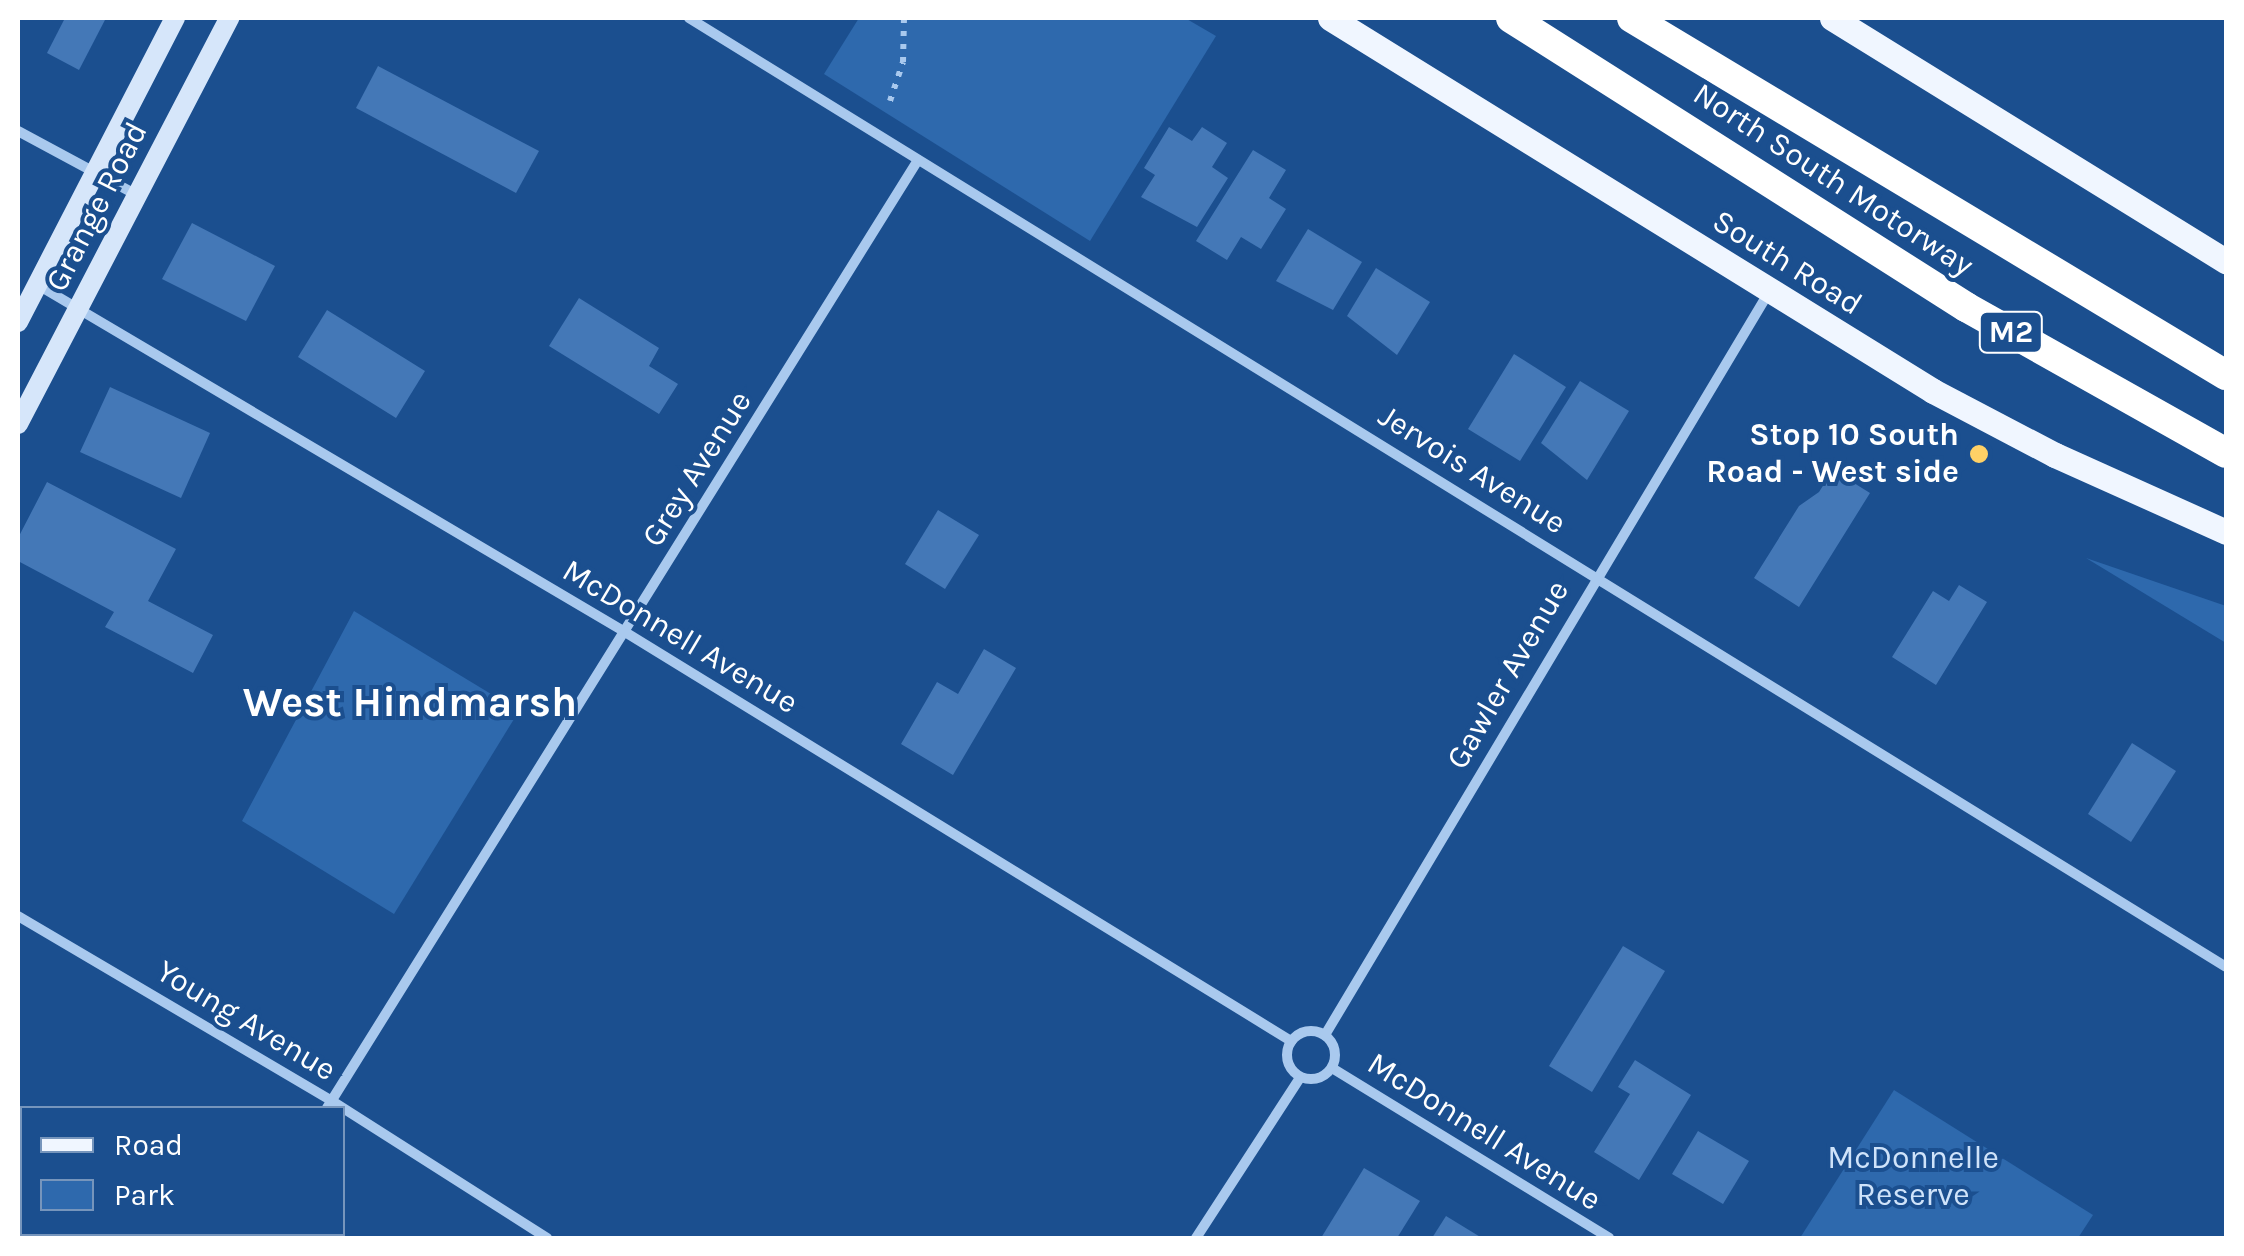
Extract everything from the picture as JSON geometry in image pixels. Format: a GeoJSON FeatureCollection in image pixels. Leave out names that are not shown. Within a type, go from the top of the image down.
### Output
{"type":"FeatureCollection","features":[{"type":"Feature","properties":{"kind":"highway","name":"North South Motorway"},"geometry":{"type":"LineString","coordinates":[[1511,18],[1966,307],[2226,453]]}},
{"type":"Feature","properties":{"kind":"highway","name":"North South Motorway"},"geometry":{"type":"LineString","coordinates":[[1632,18],[2226,375]]}},
{"type":"Feature","properties":{"kind":"main road","name":"Grange Road"},"geometry":{"type":"LineString","coordinates":[[18,322],[176,18]]}},
{"type":"Feature","properties":{"kind":"main road","name":"Grange Road"},"geometry":{"type":"LineString","coordinates":[[18,424],[229,18]]}},
{"type":"Feature","properties":{"kind":"main road","name":"South Road"},"geometry":{"type":"LineString","coordinates":[[1330,18],[1770,291],[1992,423],[2226,532]]}},
{"type":"Feature","properties":{"kind":"main road"},"geometry":{"type":"LineString","coordinates":[[1832,18],[2226,261]]}},
{"type":"Feature","properties":{"kind":"street","name":"Jervois Avenue"},"geometry":{"type":"LineString","coordinates":[[689,18],[1596,575],[2226,968]]}},
{"type":"Feature","properties":{"kind":"street"},"geometry":{"type":"LineString","coordinates":[[18,132],[136,195]]}},
{"type":"Feature","properties":{"kind":"street","name":"Grey Avenue"},"geometry":{"type":"LineString","coordinates":[[330,1105],[918,160]]}},
{"type":"Feature","properties":{"kind":"street","name":"McDonnell Avenue"},"geometry":{"type":"LineString","coordinates":[[38,285],[626,632],[1291,1041]]}},
{"type":"Feature","properties":{"kind":"street","name":"Gawler Avenue"},"geometry":{"type":"LineString","coordinates":[[1325,1035],[1596,575],[1770,291]]}},
{"type":"Feature","properties":{"kind":"street","name":"Young Avenue"},"geometry":{"type":"LineString","coordinates":[[18,916],[330,1105]]}},
{"type":"Feature","properties":{"kind":"street"},"geometry":{"type":"LineString","coordinates":[[1310,1031],[1325,1035],[1335,1050],[1332,1068],[1318,1079],[1300,1078],[1287,1062],[1291,1041],[1310,1031]]}},
{"type":"Feature","properties":{"kind":"street","name":"McDonnell Avenue"},"geometry":{"type":"LineString","coordinates":[[1332,1068],[1609,1238]]}},
{"type":"Feature","properties":{"kind":"street"},"geometry":{"type":"LineString","coordinates":[[1196,1238],[1300,1078]]}},
{"type":"Feature","properties":{"kind":"street","name":"Young Avenue"},"geometry":{"type":"LineString","coordinates":[[345,1114],[547,1238]]}},
{"type":"Feature","properties":{"kind":"path"},"geometry":{"type":"LineString","coordinates":[[890,101],[902,62],[904,18]]}},
{"type":"Feature","properties":{"kind":"green space"},"geometry":{"type":"Polygon","coordinates":[[[859,18],[1185,18],[1216,36],[1090,241],[824,74],[859,18]]]}},
{"type":"Feature","properties":{"kind":"green space"},"geometry":{"type":"Polygon","coordinates":[[[2086,558],[2226,606],[2226,643],[2086,558]]]}},
{"type":"Feature","properties":{"kind":"green space"},"geometry":{"type":"Polygon","coordinates":[[[354,611],[519,711],[394,914],[242,821],[354,611]]]}},
{"type":"Feature","properties":{"kind":"green space","name":"McDonnelle Reserve"},"geometry":{"type":"Polygon","coordinates":[[[1894,1090],[2093,1215],[2078,1238],[1800,1238],[1894,1090]]]}},
{"type":"Feature","properties":{"kind":"building"},"geometry":{"type":"Polygon","coordinates":[[[65,18],[106,18],[79,70],[47,53],[65,18]]]}},
{"type":"Feature","properties":{"kind":"building"},"geometry":{"type":"Polygon","coordinates":[[[378,66],[539,151],[516,193],[356,108],[378,66]]]}},
{"type":"Feature","properties":{"kind":"building"},"geometry":{"type":"Polygon","coordinates":[[[1169,127],[1192,141],[1202,127],[1227,143],[1212,167],[1228,178],[1197,227],[1141,197],[1155,175],[1144,168],[1169,127]]]}},
{"type":"Feature","properties":{"kind":"building"},"geometry":{"type":"Polygon","coordinates":[[[1253,150],[1286,170],[1269,198],[1286,209],[1261,249],[1241,237],[1227,260],[1196,241],[1253,150]]]}},
{"type":"Feature","properties":{"kind":"building"},"geometry":{"type":"Polygon","coordinates":[[[192,223],[275,266],[246,321],[162,279],[192,223]]]}},
{"type":"Feature","properties":{"kind":"building"},"geometry":{"type":"Polygon","coordinates":[[[1308,229],[1362,262],[1333,310],[1276,281],[1308,229]]]}},
{"type":"Feature","properties":{"kind":"building"},"geometry":{"type":"Polygon","coordinates":[[[1376,268],[1430,302],[1397,355],[1347,316],[1376,268]]]}},
{"type":"Feature","properties":{"kind":"building"},"geometry":{"type":"Polygon","coordinates":[[[579,298],[659,348],[649,366],[678,384],[659,414],[549,346],[579,298]]]}},
{"type":"Feature","properties":{"kind":"building"},"geometry":{"type":"Polygon","coordinates":[[[327,310],[425,371],[396,418],[298,357],[327,310]]]}},
{"type":"Feature","properties":{"kind":"building"},"geometry":{"type":"Polygon","coordinates":[[[1514,354],[1566,387],[1520,461],[1468,429],[1514,354]]]}},
{"type":"Feature","properties":{"kind":"building"},"geometry":{"type":"Polygon","coordinates":[[[1580,381],[1629,411],[1587,480],[1541,443],[1580,381]]]}},
{"type":"Feature","properties":{"kind":"building"},"geometry":{"type":"Polygon","coordinates":[[[110,387],[210,433],[181,498],[80,452],[110,387]]]}},
{"type":"Feature","properties":{"kind":"building"},"geometry":{"type":"Polygon","coordinates":[[[1833,470],[1870,493],[1799,607],[1754,578],[1799,506],[1819,492],[1833,470]]]}},
{"type":"Feature","properties":{"kind":"building"},"geometry":{"type":"Polygon","coordinates":[[[47,482],[176,549],[148,601],[213,635],[193,673],[105,627],[114,612],[18,561],[18,538],[47,482]]]}},
{"type":"Feature","properties":{"kind":"building"},"geometry":{"type":"Polygon","coordinates":[[[938,510],[979,535],[945,589],[905,564],[938,510]]]}},
{"type":"Feature","properties":{"kind":"building"},"geometry":{"type":"Polygon","coordinates":[[[1959,585],[1987,602],[1936,685],[1892,657],[1933,591],[1949,601],[1959,585]]]}},
{"type":"Feature","properties":{"kind":"building"},"geometry":{"type":"Polygon","coordinates":[[[984,649],[1016,668],[953,775],[901,744],[937,682],[958,694],[984,649]]]}},
{"type":"Feature","properties":{"kind":"building"},"geometry":{"type":"Polygon","coordinates":[[[2132,743],[2176,771],[2131,842],[2088,814],[2132,743]]]}},
{"type":"Feature","properties":{"kind":"building"},"geometry":{"type":"Polygon","coordinates":[[[1623,946],[1665,971],[1592,1092],[1549,1066],[1623,946]]]}},
{"type":"Feature","properties":{"kind":"building"},"geometry":{"type":"Polygon","coordinates":[[[1635,1060],[1691,1095],[1639,1180],[1594,1152],[1630,1094],[1618,1087],[1635,1060]]]}},
{"type":"Feature","properties":{"kind":"building"},"geometry":{"type":"Polygon","coordinates":[[[1698,1131],[1749,1161],[1723,1204],[1672,1174],[1698,1131]]]}},
{"type":"Feature","properties":{"kind":"building"},"geometry":{"type":"Polygon","coordinates":[[[1364,1168],[1420,1201],[1397,1238],[1321,1238],[1364,1168]]]}},
{"type":"Feature","properties":{"kind":"building"},"geometry":{"type":"Polygon","coordinates":[[[1446,1216],[1482,1238],[1432,1238],[1446,1216]]]}},
{"type":"Feature","properties":{"kind":"place","name":"Stop 10 South Road - West side"},"geometry":{"type":"Point","coordinates":[1979,454]}},
{"type":"Feature","properties":{"kind":"district","name":"West Hindmarsh"},"geometry":{"type":"Point","coordinates":[410,702]}}]}
